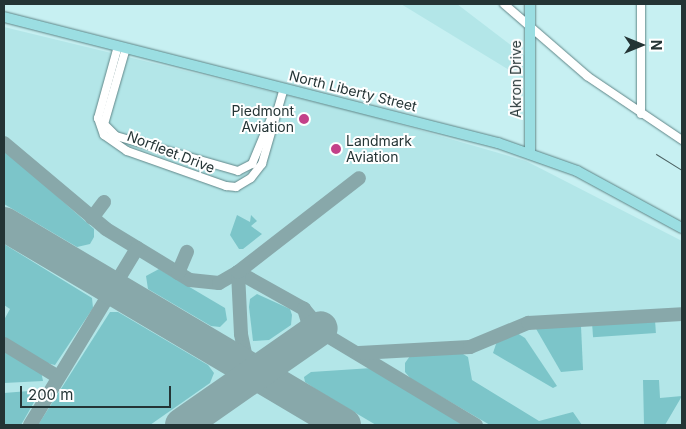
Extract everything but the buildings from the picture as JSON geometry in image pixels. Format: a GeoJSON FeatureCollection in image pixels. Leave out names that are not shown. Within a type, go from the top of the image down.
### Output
{"type":"FeatureCollection","features":[{"type":"Feature","properties":{"kind":"main road","name":"Akron Drive"},"geometry":{"type":"LineString","coordinates":[[530,4],[530,154]]}},
{"type":"Feature","properties":{"kind":"main road","name":"North Liberty Street"},"geometry":{"type":"LineString","coordinates":[[4,17],[498,143],[577,171],[682,228]]}},
{"type":"Feature","properties":{"kind":"street"},"geometry":{"type":"LineString","coordinates":[[504,4],[588,76],[641,114],[682,140]]}},
{"type":"Feature","properties":{"kind":"street"},"geometry":{"type":"LineString","coordinates":[[641,4],[641,114]]}},
{"type":"Feature","properties":{"kind":"street"},"geometry":{"type":"LineString","coordinates":[[102,116],[122,47]]}},
{"type":"Feature","properties":{"kind":"street","name":"Norfleet Drive"},"geometry":{"type":"LineString","coordinates":[[102,116],[102,132],[119,147],[232,187],[252,178],[259,169],[276,121],[276,113],[284,88]]}},
{"type":"Feature","properties":{"kind":"street","name":"Norfleet Drive"},"geometry":{"type":"LineString","coordinates":[[102,116],[104,124],[116,136],[234,172],[252,164],[272,116],[276,113]]}},
{"type":"Feature","properties":{"kind":"shaded area"},"geometry":{"type":"Polygon","coordinates":[[[401,4],[457,4],[525,56],[524,79],[401,4]]]}},
{"type":"Feature","properties":{"kind":"shaded area"},"geometry":{"type":"Polygon","coordinates":[[[4,27],[364,114],[526,161],[682,241],[682,425],[4,425],[4,27]]]}},
{"type":"Feature","properties":{"kind":"shaded area"},"geometry":{"type":"Polygon","coordinates":[[[4,149],[94,229],[94,237],[90,244],[77,247],[4,204],[4,149]]]}},
{"type":"Feature","properties":{"kind":"shaded area"},"geometry":{"type":"Polygon","coordinates":[[[237,215],[250,222],[251,215],[257,221],[251,226],[262,234],[243,249],[239,249],[230,235],[237,215]]]}},
{"type":"Feature","properties":{"kind":"shaded area"},"geometry":{"type":"Polygon","coordinates":[[[4,244],[92,298],[93,308],[55,365],[42,362],[4,339],[4,320],[10,309],[4,305],[4,244]]]}},
{"type":"Feature","properties":{"kind":"shaded area"},"geometry":{"type":"Polygon","coordinates":[[[159,269],[225,308],[227,320],[220,327],[211,326],[148,289],[146,276],[159,269]]]}},
{"type":"Feature","properties":{"kind":"shaded area"},"geometry":{"type":"Polygon","coordinates":[[[257,294],[290,309],[292,315],[291,325],[269,340],[253,341],[249,307],[250,299],[257,294]]]}},
{"type":"Feature","properties":{"kind":"shaded area"},"geometry":{"type":"Polygon","coordinates":[[[110,312],[118,312],[208,365],[214,373],[210,383],[150,425],[38,425],[110,312]]]}},
{"type":"Feature","properties":{"kind":"shaded area"},"geometry":{"type":"Polygon","coordinates":[[[655,320],[656,333],[593,337],[592,324],[655,320]]]}},
{"type":"Feature","properties":{"kind":"shaded area"},"geometry":{"type":"Polygon","coordinates":[[[581,326],[583,370],[561,372],[535,327],[581,326]]]}},
{"type":"Feature","properties":{"kind":"shaded area"},"geometry":{"type":"Polygon","coordinates":[[[517,333],[525,338],[557,386],[553,388],[493,353],[497,341],[517,333]]]}},
{"type":"Feature","properties":{"kind":"shaded area"},"geometry":{"type":"Polygon","coordinates":[[[4,349],[41,371],[43,381],[4,383],[4,349]]]}},
{"type":"Feature","properties":{"kind":"shaded area"},"geometry":{"type":"Polygon","coordinates":[[[458,351],[468,357],[472,380],[539,421],[573,412],[582,425],[490,425],[411,379],[405,372],[405,363],[410,356],[458,351]]]}},
{"type":"Feature","properties":{"kind":"shaded area"},"geometry":{"type":"Polygon","coordinates":[[[372,368],[467,425],[376,425],[305,382],[304,377],[311,372],[372,368]]]}},
{"type":"Feature","properties":{"kind":"shaded area"},"geometry":{"type":"Polygon","coordinates":[[[643,380],[659,380],[660,398],[682,396],[665,425],[644,425],[643,380]]]}},
{"type":"Feature","properties":{"kind":"shaded area"},"geometry":{"type":"Polygon","coordinates":[[[41,390],[21,425],[4,425],[4,393],[41,390]]]}},
{"type":"Feature","properties":{"kind":"taxiway"},"geometry":{"type":"LineString","coordinates":[[4,143],[106,229],[190,280],[219,283],[238,272],[304,309],[326,335],[476,425]]}},
{"type":"Feature","properties":{"kind":"taxiway"},"geometry":{"type":"LineString","coordinates":[[255,373],[246,358],[241,334],[238,272],[359,178]]}},
{"type":"Feature","properties":{"kind":"taxiway"},"geometry":{"type":"LineString","coordinates":[[92,218],[104,202]]}},
{"type":"Feature","properties":{"kind":"taxiway"},"geometry":{"type":"LineString","coordinates":[[30,425],[137,248]]}},
{"type":"Feature","properties":{"kind":"taxiway"},"geometry":{"type":"LineString","coordinates":[[178,273],[187,252]]}},
{"type":"Feature","properties":{"kind":"taxiway"},"geometry":{"type":"LineString","coordinates":[[300,343],[308,322],[304,309]]}},
{"type":"Feature","properties":{"kind":"taxiway"},"geometry":{"type":"LineString","coordinates":[[359,353],[470,347],[528,323],[682,314]]}},
{"type":"Feature","properties":{"kind":"taxiway"},"geometry":{"type":"LineString","coordinates":[[4,344],[58,377]]}},
{"type":"Feature","properties":{"kind":"taxiway"},"geometry":{"type":"LineString","coordinates":[[221,398],[242,365],[242,350]]}},
{"type":"Feature","properties":{"kind":"runway"},"geometry":{"type":"LineString","coordinates":[[4,224],[344,425]]}},
{"type":"Feature","properties":{"kind":"runway"},"geometry":{"type":"LineString","coordinates":[[182,425],[321,328]]}},
{"type":"Feature","properties":{"kind":"railway"},"geometry":{"type":"LineString","coordinates":[[656,154],[682,170]]}},
{"type":"Feature","properties":{"kind":"place","name":"Piedmont Aviation"},"geometry":{"type":"Point","coordinates":[304,119]}},
{"type":"Feature","properties":{"kind":"place","name":"Landmark Aviation"},"geometry":{"type":"Point","coordinates":[336,149]}}]}
